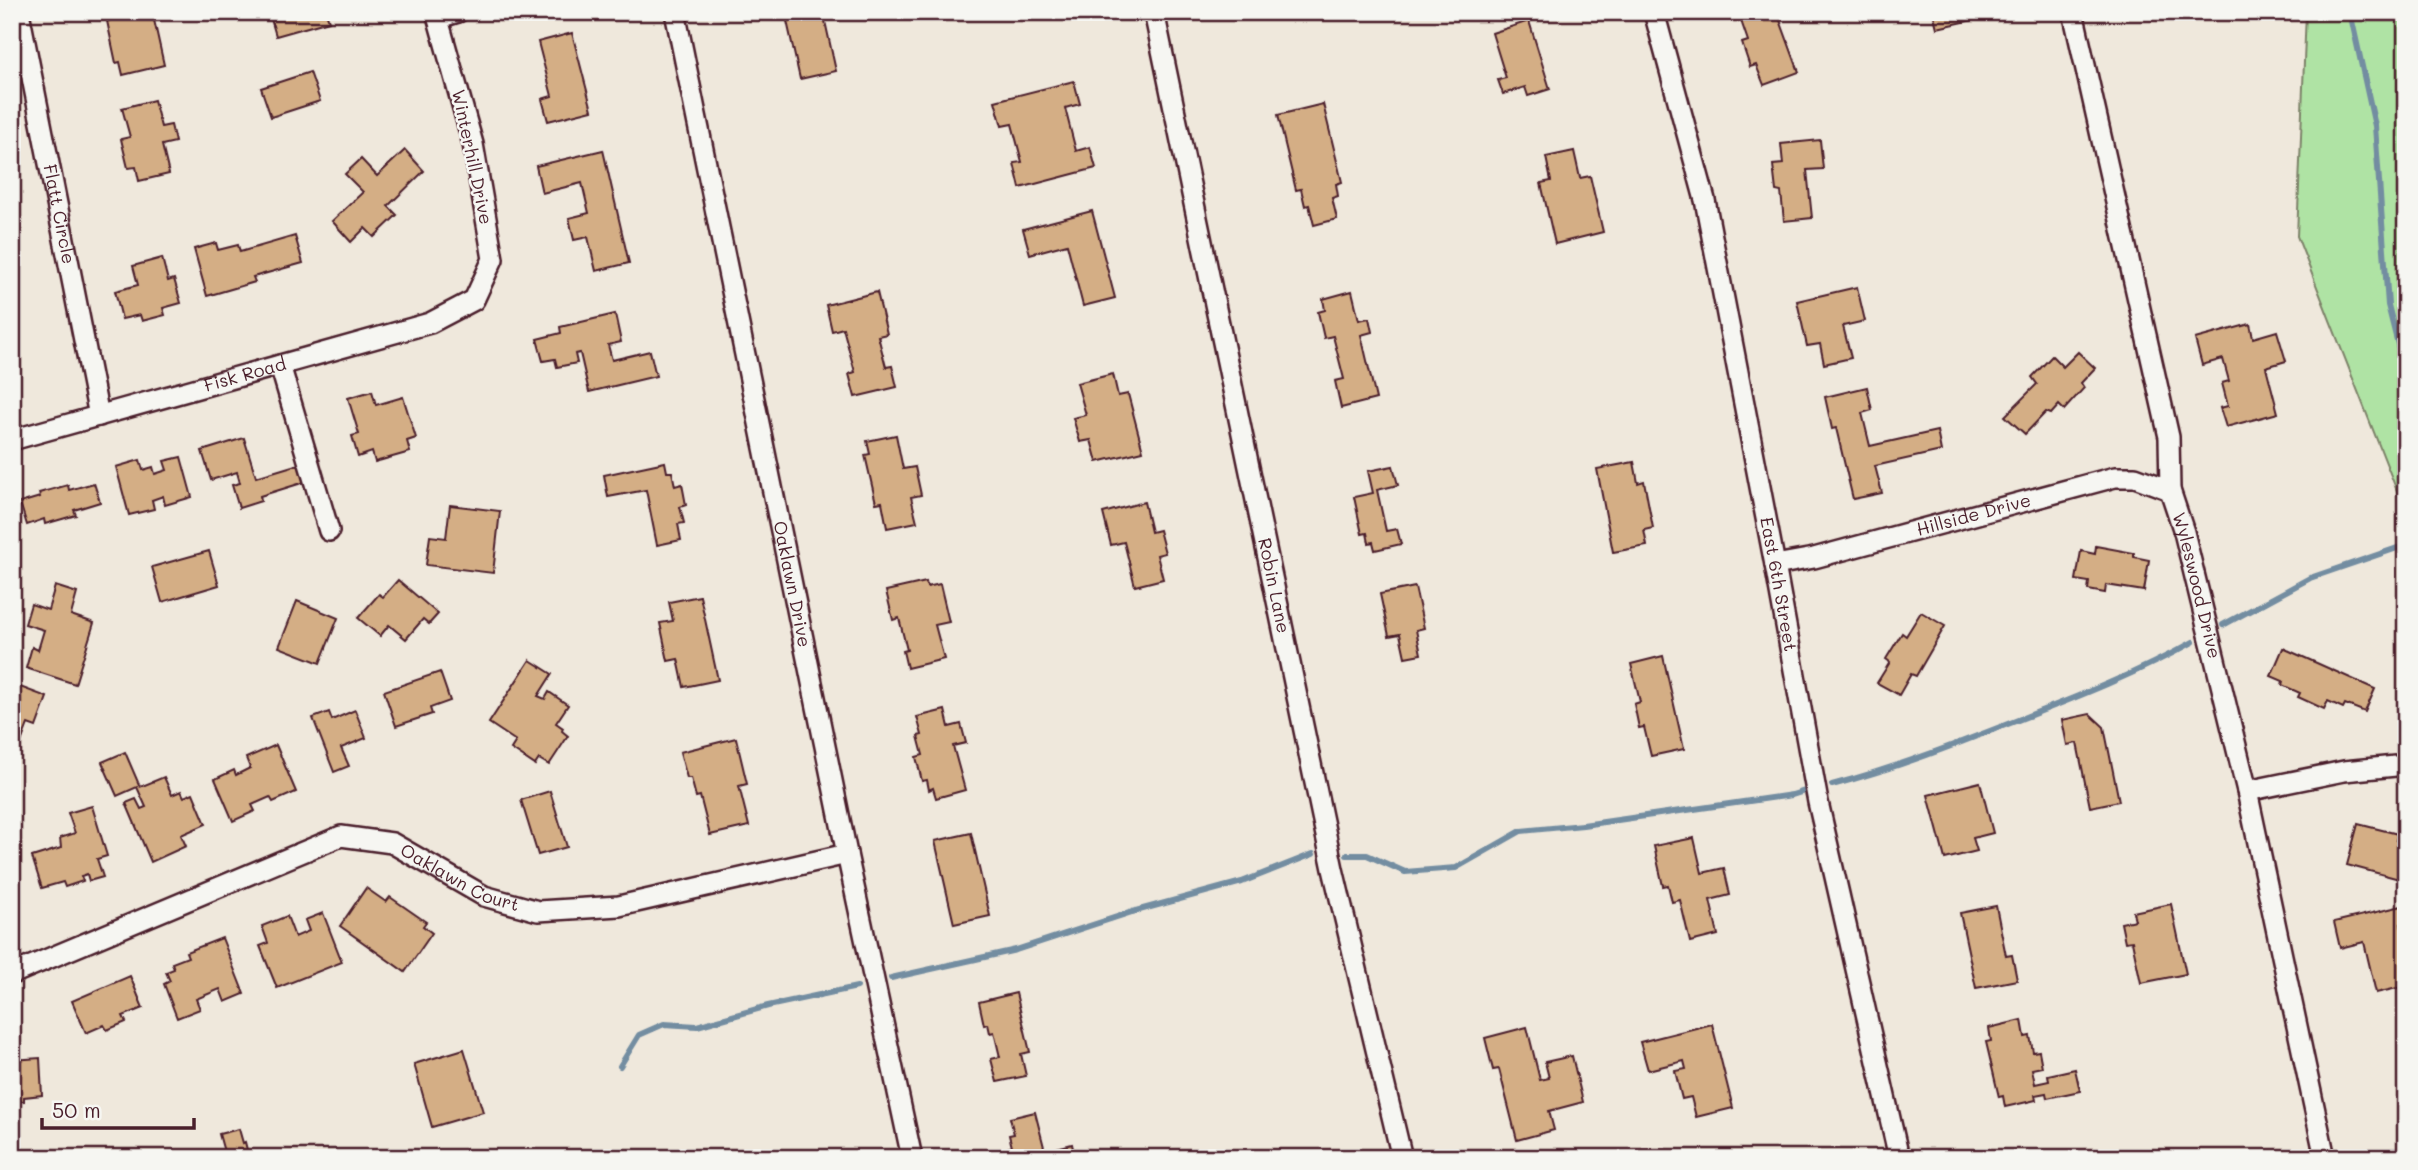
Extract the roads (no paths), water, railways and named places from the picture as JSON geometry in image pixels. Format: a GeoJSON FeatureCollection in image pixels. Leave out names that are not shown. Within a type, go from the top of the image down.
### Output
{"type":"FeatureCollection","features":[{"type":"Feature","properties":{"kind":"street","name":"Flatt Circle"},"geometry":{"type":"LineString","coordinates":[[19,12],[100,416]]}},
{"type":"Feature","properties":{"kind":"street"},"geometry":{"type":"LineString","coordinates":[[437,15],[458,12]]}},
{"type":"Feature","properties":{"kind":"street","name":"Oaklawn Drive"},"geometry":{"type":"LineString","coordinates":[[675,12],[912,1158]]}},
{"type":"Feature","properties":{"kind":"street","name":"Robin Lane"},"geometry":{"type":"LineString","coordinates":[[1154,12],[1333,869],[1402,1158]]}},
{"type":"Feature","properties":{"kind":"street","name":"East 6th Street"},"geometry":{"type":"LineString","coordinates":[[1654,12],[1705,200],[1776,565],[1818,802],[1899,1158]]}},
{"type":"Feature","properties":{"kind":"street","name":"Wyleswood Drive"},"geometry":{"type":"LineString","coordinates":[[2073,12],[2169,438],[2170,491],[2184,532],[2247,791],[2325,1158]]}},
{"type":"Feature","properties":{"kind":"street","name":"Winterhill Drive"},"geometry":{"type":"LineString","coordinates":[[437,15],[473,144],[493,258],[474,300]]}},
{"type":"Feature","properties":{"kind":"street","name":"Fisk Road"},"geometry":{"type":"LineString","coordinates":[[12,440],[430,324],[474,300]]}},
{"type":"Feature","properties":{"kind":"street"},"geometry":{"type":"LineString","coordinates":[[281,365],[329,531]]}},
{"type":"Feature","properties":{"kind":"street","name":"Hillside Drive"},"geometry":{"type":"LineString","coordinates":[[1776,565],[1814,558],[2115,477],[2135,477],[2170,491]]}},
{"type":"Feature","properties":{"kind":"street"},"geometry":{"type":"LineString","coordinates":[[2247,791],[2344,771],[2406,765]]}},
{"type":"Feature","properties":{"kind":"street","name":"Oaklawn Court"},"geometry":{"type":"LineString","coordinates":[[12,974],[341,836],[392,843],[484,896],[538,911],[619,906],[847,854]]}},
{"type":"Feature","properties":{"kind":"waterway"},"geometry":{"type":"LineString","coordinates":[[2350,12],[2375,126],[2388,305],[2406,376]]}},
{"type":"Feature","properties":{"kind":"waterway"},"geometry":{"type":"LineString","coordinates":[[2223,625],[2310,578],[2406,545]]}},
{"type":"Feature","properties":{"kind":"waterway"},"geometry":{"type":"LineString","coordinates":[[1832,785],[1926,755],[2040,711],[2129,674],[2193,642]]}},
{"type":"Feature","properties":{"kind":"waterway"},"geometry":{"type":"LineString","coordinates":[[1347,855],[1367,855],[1405,872],[1456,868],[1521,831],[1583,825],[1792,795],[1811,789]]}},
{"type":"Feature","properties":{"kind":"waterway"},"geometry":{"type":"LineString","coordinates":[[891,978],[1016,950],[1132,912],[1242,882],[1313,854]]}},
{"type":"Feature","properties":{"kind":"waterway"},"geometry":{"type":"LineString","coordinates":[[620,1066],[639,1035],[664,1024],[697,1026],[768,1006],[857,987]]}}]}
